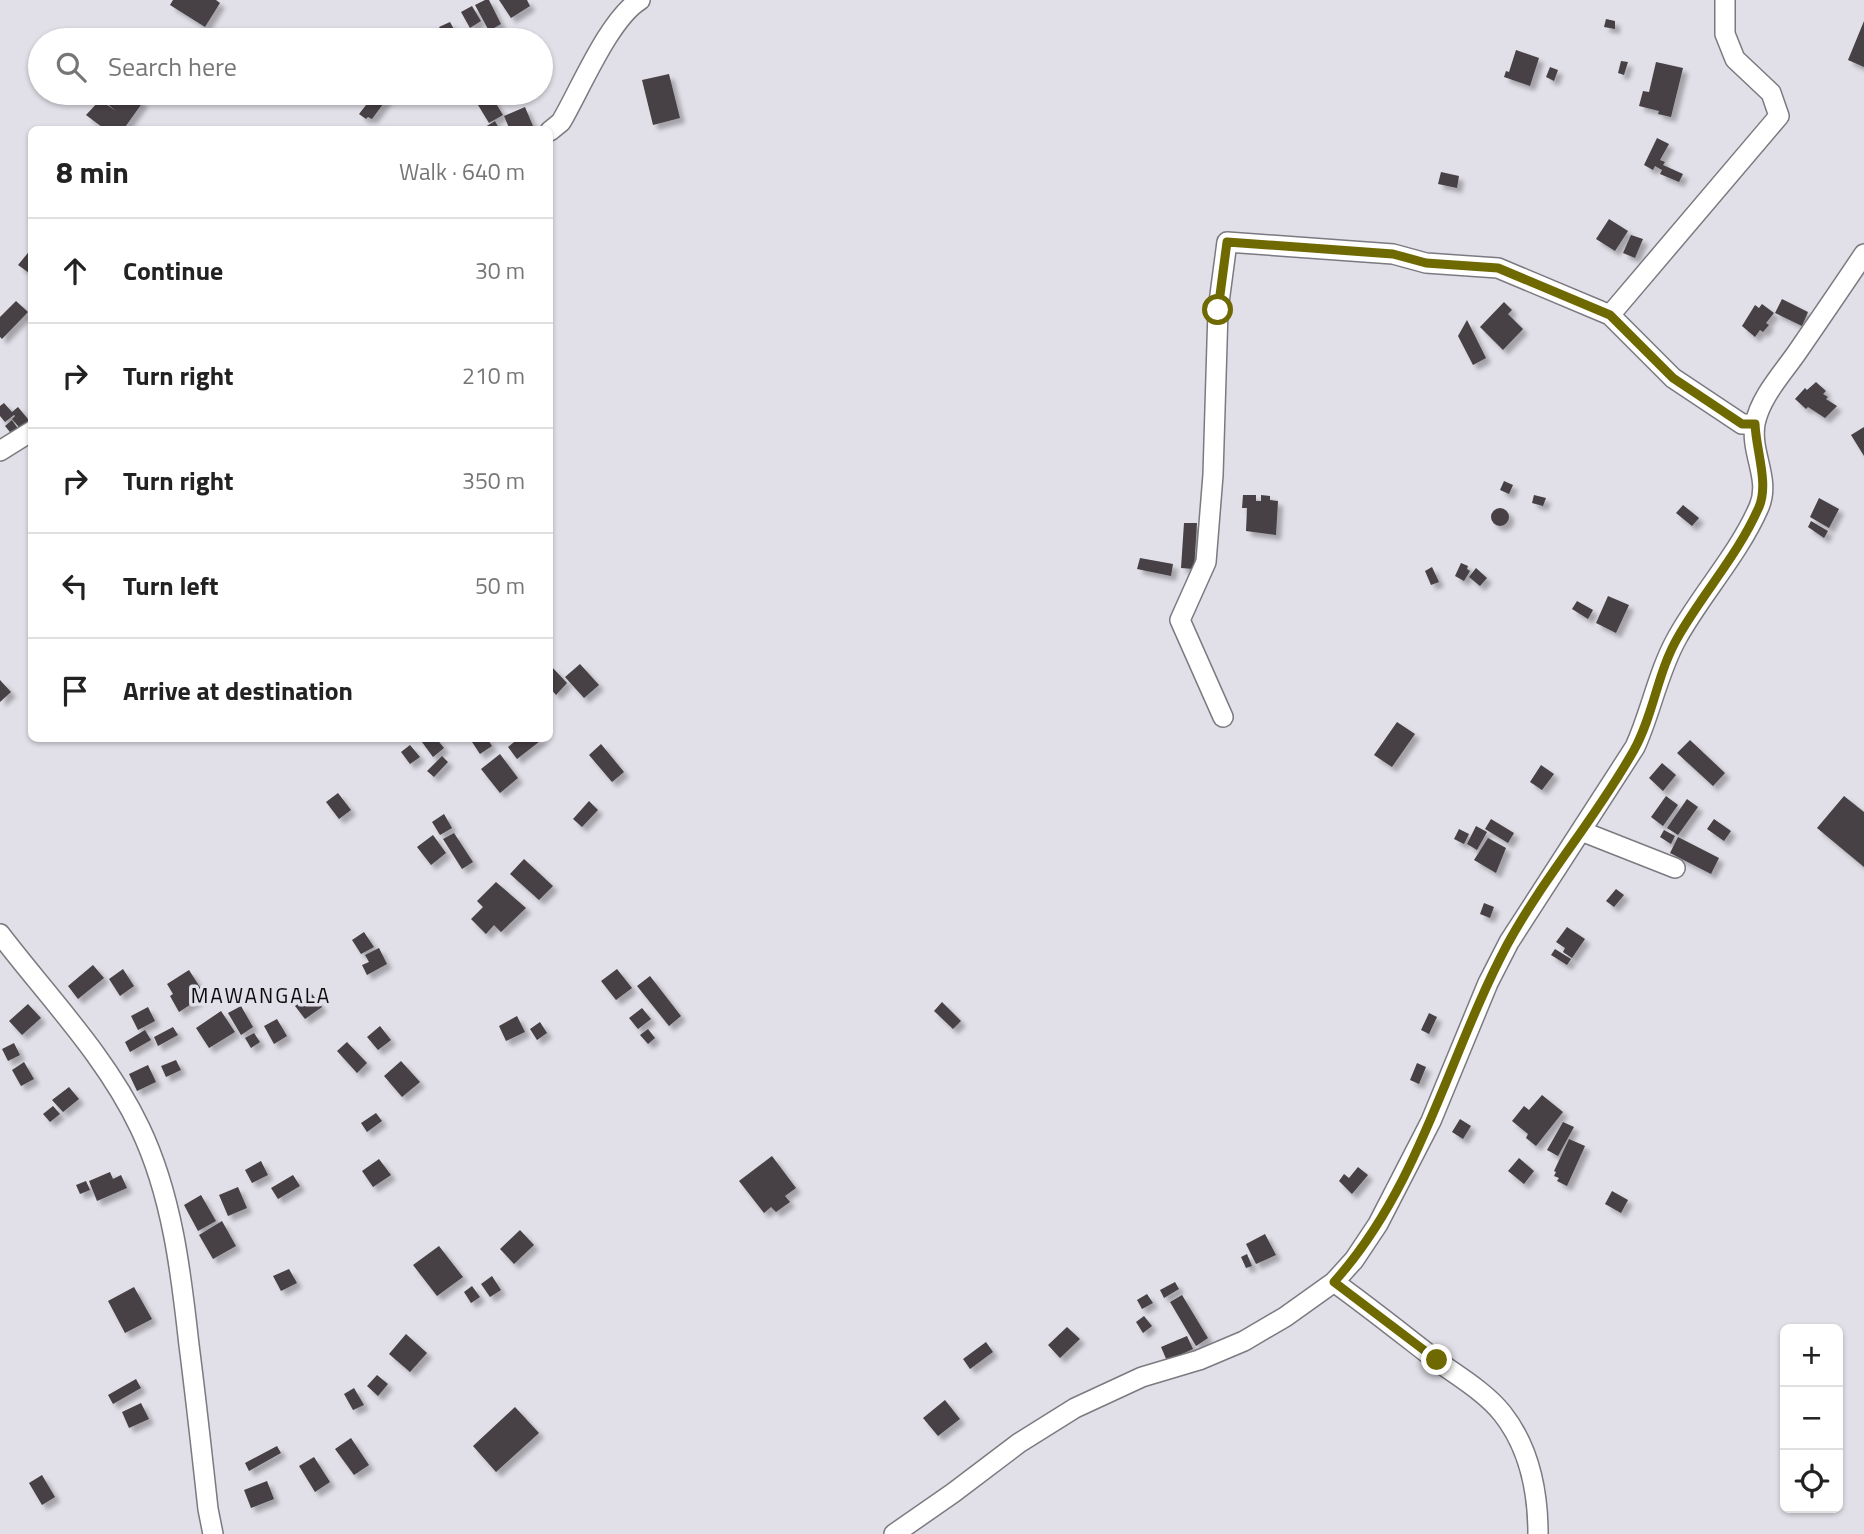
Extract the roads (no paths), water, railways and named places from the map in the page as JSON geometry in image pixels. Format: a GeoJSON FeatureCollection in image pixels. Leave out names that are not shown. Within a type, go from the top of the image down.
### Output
{"type":"FeatureCollection","features":[{"type":"Feature","properties":{"kind":"street"},"geometry":{"type":"LineString","coordinates":[[553,129],[561,122],[628,7],[640,0]]}},
{"type":"Feature","properties":{"kind":"street"},"geometry":{"type":"LineString","coordinates":[[1610,315],[1779,116],[1771,93],[1735,59],[1725,34],[1725,0]]}},
{"type":"Feature","properties":{"kind":"street"},"geometry":{"type":"LineString","coordinates":[[1223,717],[1180,620],[1206,562],[1213,475],[1218,310],[1227,242],[1393,254],[1426,263],[1498,268],[1610,315],[1673,378],[1742,424],[1755,424]]}},
{"type":"Feature","properties":{"kind":"street"},"geometry":{"type":"LineString","coordinates":[[894,1534],[1019,1443],[1075,1408],[1142,1377],[1199,1360],[1244,1341],[1285,1317],[1334,1282],[1354,1260],[1378,1224],[1432,1121],[1488,983],[1509,942],[1617,779],[1649,717],[1666,662],[1678,637],[1718,578],[1760,505],[1764,486],[1756,446],[1755,424],[1768,392],[1864,254]]}},
{"type":"Feature","properties":{"kind":"street"},"geometry":{"type":"LineString","coordinates":[[0,451],[28,434]]}},
{"type":"Feature","properties":{"kind":"street"},"geometry":{"type":"LineString","coordinates":[[1581,831],[1675,868]]}},
{"type":"Feature","properties":{"kind":"street"},"geometry":{"type":"LineString","coordinates":[[0,934],[115,1083],[141,1129],[155,1167],[168,1208],[181,1270],[213,1534]]}},
{"type":"Feature","properties":{"kind":"street"},"geometry":{"type":"LineString","coordinates":[[1334,1282],[1391,1323],[1502,1412],[1517,1437],[1533,1479],[1538,1534]]}},
{"type":"Feature","properties":{"kind":"district","name":"MAWANGALA"},"geometry":{"type":"Point","coordinates":[261,995]}}]}
